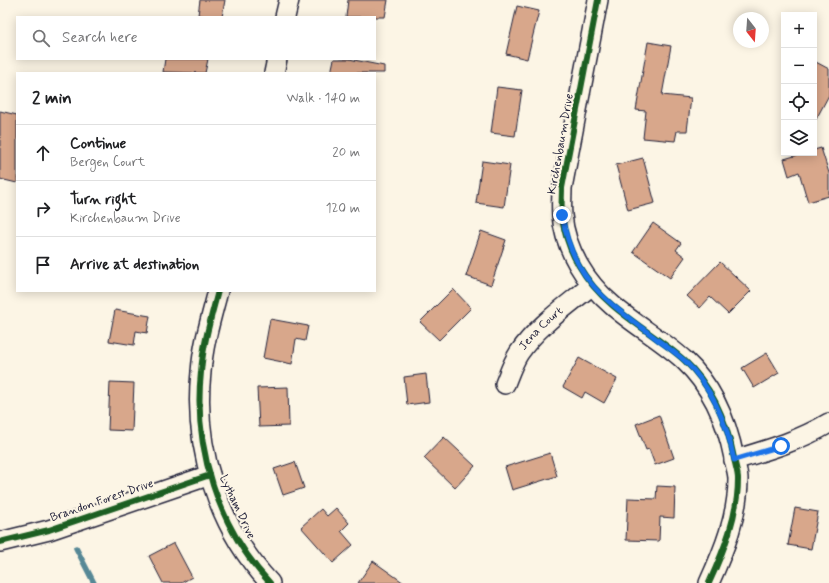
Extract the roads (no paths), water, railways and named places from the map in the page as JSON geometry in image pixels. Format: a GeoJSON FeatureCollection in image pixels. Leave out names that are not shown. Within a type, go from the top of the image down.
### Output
{"type":"FeatureCollection","features":[{"type":"Feature","properties":{"kind":"street"},"geometry":{"type":"LineString","coordinates":[[285,16],[289,0]]}},
{"type":"Feature","properties":{"kind":"street","name":"Kirchenbaum Drive"},"geometry":{"type":"LineString","coordinates":[[598,0],[562,188],[562,215],[564,228],[572,254],[592,285],[612,306],[684,361],[704,383],[721,414],[729,434],[738,478],[735,507],[728,539],[709,583]]}},
{"type":"Feature","properties":{"kind":"street"},"geometry":{"type":"LineString","coordinates":[[274,72],[277,60]]}},
{"type":"Feature","properties":{"kind":"street","name":"Jena Court"},"geometry":{"type":"LineString","coordinates":[[505,384],[518,355],[526,344],[539,330],[592,285]]}},
{"type":"Feature","properties":{"kind":"street","name":"Lytham Drive"},"geometry":{"type":"LineString","coordinates":[[218,292],[207,333],[201,372],[200,424],[202,444],[210,475],[219,500],[236,535],[250,558],[270,583]]}},
{"type":"Feature","properties":{"kind":"street"},"geometry":{"type":"LineString","coordinates":[[734,460],[781,446],[814,432],[829,423]]}},
{"type":"Feature","properties":{"kind":"street","name":"Brandon Forest Drive"},"geometry":{"type":"LineString","coordinates":[[0,542],[49,530],[210,475]]}},
{"type":"Feature","properties":{"kind":"waterway"},"geometry":{"type":"LineString","coordinates":[[76,548],[94,583]]}}]}
